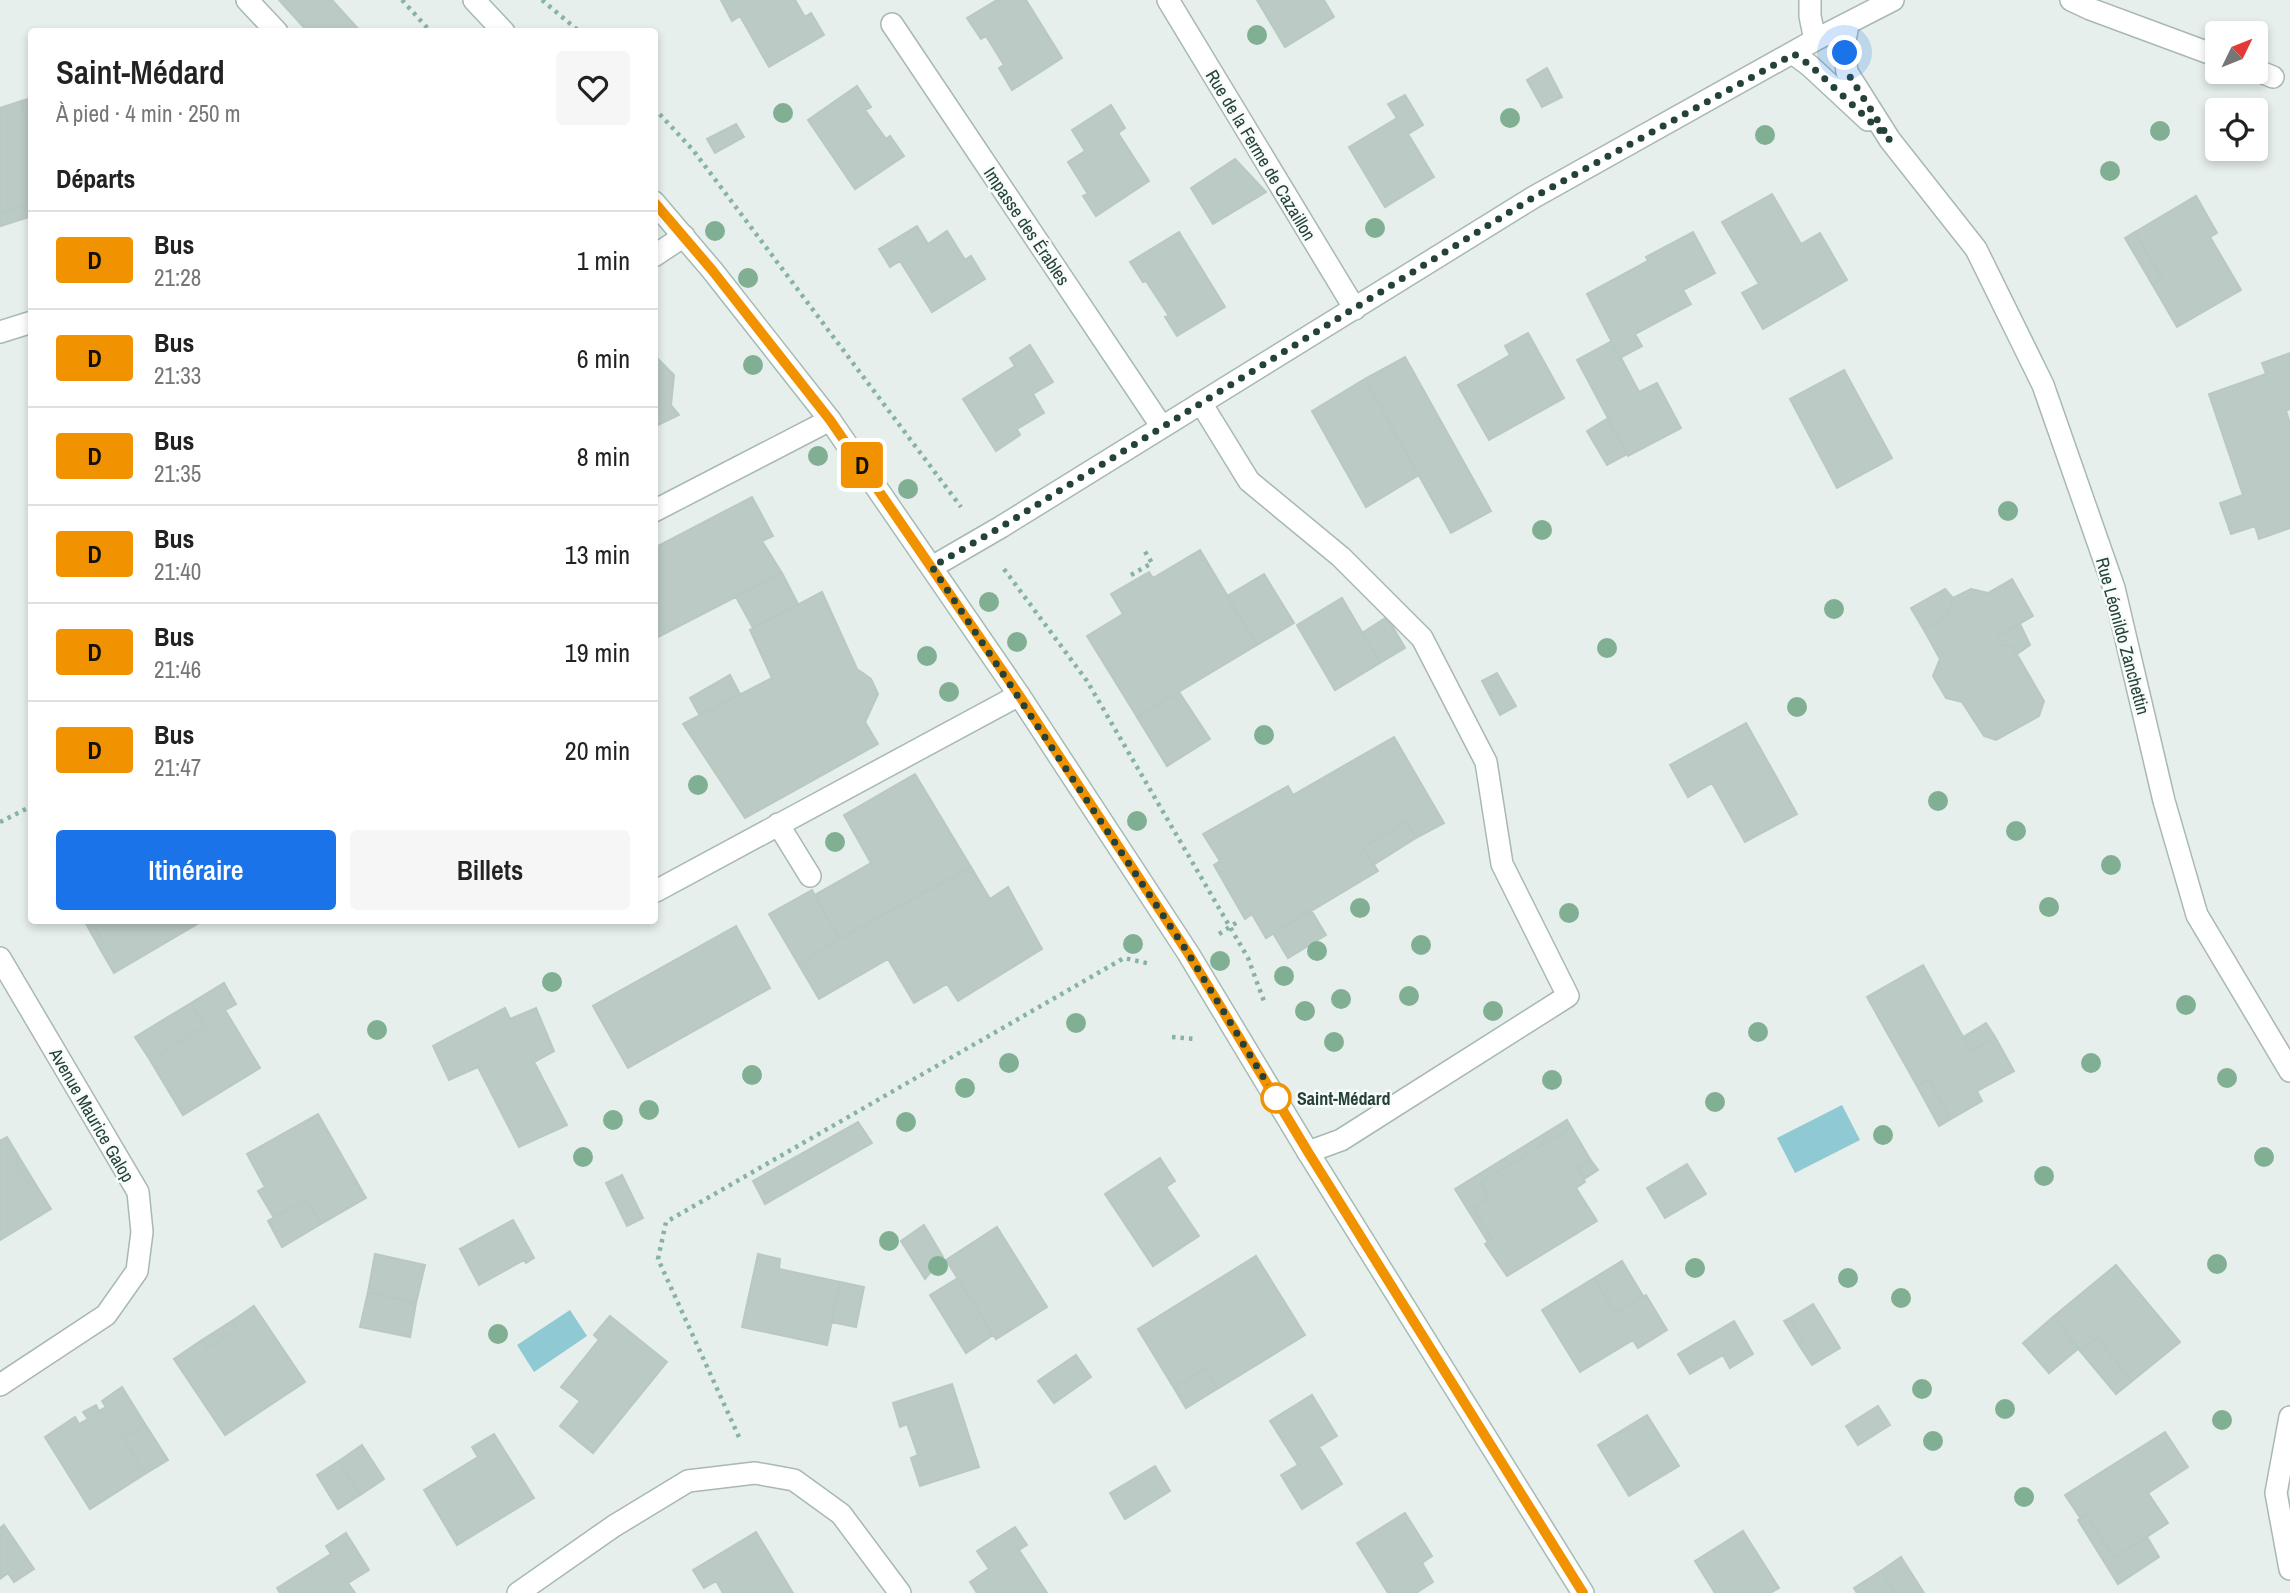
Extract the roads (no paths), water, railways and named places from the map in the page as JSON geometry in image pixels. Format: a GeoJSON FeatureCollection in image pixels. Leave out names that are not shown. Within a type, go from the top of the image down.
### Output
{"type":"FeatureCollection","features":[{"type":"Feature","properties":{"kind":"street"},"geometry":{"type":"LineString","coordinates":[[247,0],[273,28]]}},
{"type":"Feature","properties":{"kind":"street"},"geometry":{"type":"LineString","coordinates":[[474,0],[500,28]]}},
{"type":"Feature","properties":{"kind":"street","name":"Rue de la Ferme de Cazaillon"},"geometry":{"type":"LineString","coordinates":[[1168,0],[1355,309]]}},
{"type":"Feature","properties":{"kind":"street"},"geometry":{"type":"LineString","coordinates":[[1810,0],[1815,40]]}},
{"type":"Feature","properties":{"kind":"street"},"geometry":{"type":"LineString","coordinates":[[932,567],[1534,197],[1815,40],[1893,0]]}},
{"type":"Feature","properties":{"kind":"street"},"geometry":{"type":"LineString","coordinates":[[2082,3],[2205,51]]}},
{"type":"Feature","properties":{"kind":"street","name":"Impasse des Érables"},"geometry":{"type":"LineString","coordinates":[[892,24],[1163,427]]}},
{"type":"Feature","properties":{"kind":"street","name":"Rue Léonildo Zanchettin"},"geometry":{"type":"LineString","coordinates":[[1847,24],[1844,47],[1847,72],[1890,140],[1976,249],[2042,385],[2114,588],[2164,801],[2197,915],[2290,1071]]}},
{"type":"Feature","properties":{"kind":"street","name":"Rue Léonildo Zanchettin"},"geometry":{"type":"LineString","coordinates":[[1794,54],[1810,65],[1890,140]]}},
{"type":"Feature","properties":{"kind":"street"},"geometry":{"type":"LineString","coordinates":[[658,207],[830,420],[1019,695],[1188,953],[1308,1152],[1583,1593]]}},
{"type":"Feature","properties":{"kind":"street"},"geometry":{"type":"LineString","coordinates":[[658,253],[684,236]]}},
{"type":"Feature","properties":{"kind":"street"},"geometry":{"type":"LineString","coordinates":[[0,332],[28,323]]}},
{"type":"Feature","properties":{"kind":"street"},"geometry":{"type":"LineString","coordinates":[[1201,403],[1249,481],[1341,557],[1422,638],[1486,762],[1502,864],[1569,996],[1340,1140],[1308,1152]]}},
{"type":"Feature","properties":{"kind":"street"},"geometry":{"type":"LineString","coordinates":[[658,509],[830,420]]}},
{"type":"Feature","properties":{"kind":"street"},"geometry":{"type":"LineString","coordinates":[[658,890],[1019,695]]}},
{"type":"Feature","properties":{"kind":"street"},"geometry":{"type":"LineString","coordinates":[[778,824],[810,876]]}},
{"type":"Feature","properties":{"kind":"street","name":"Avenue Maurice Galop"},"geometry":{"type":"LineString","coordinates":[[0,958],[138,1192],[142,1232],[137,1271],[106,1315],[0,1385]]}},
{"type":"Feature","properties":{"kind":"street"},"geometry":{"type":"LineString","coordinates":[[2290,1417],[2276,1493],[2290,1570]]}},
{"type":"Feature","properties":{"kind":"street"},"geometry":{"type":"LineString","coordinates":[[518,1593],[614,1526],[688,1481],[755,1473],[794,1480],[841,1514],[901,1593]]}},
{"type":"Feature","properties":{"kind":"water"},"geometry":{"type":"Polygon","coordinates":[[[1842,1105],[1860,1140],[1795,1173],[1777,1138],[1842,1105]]]}},
{"type":"Feature","properties":{"kind":"water"},"geometry":{"type":"Polygon","coordinates":[[[570,1310],[587,1336],[534,1372],[517,1345],[570,1310]]]}},
{"type":"Feature","properties":{"kind":"place","name":"Saint-Médard"},"geometry":{"type":"Point","coordinates":[1276,1098]}}]}
